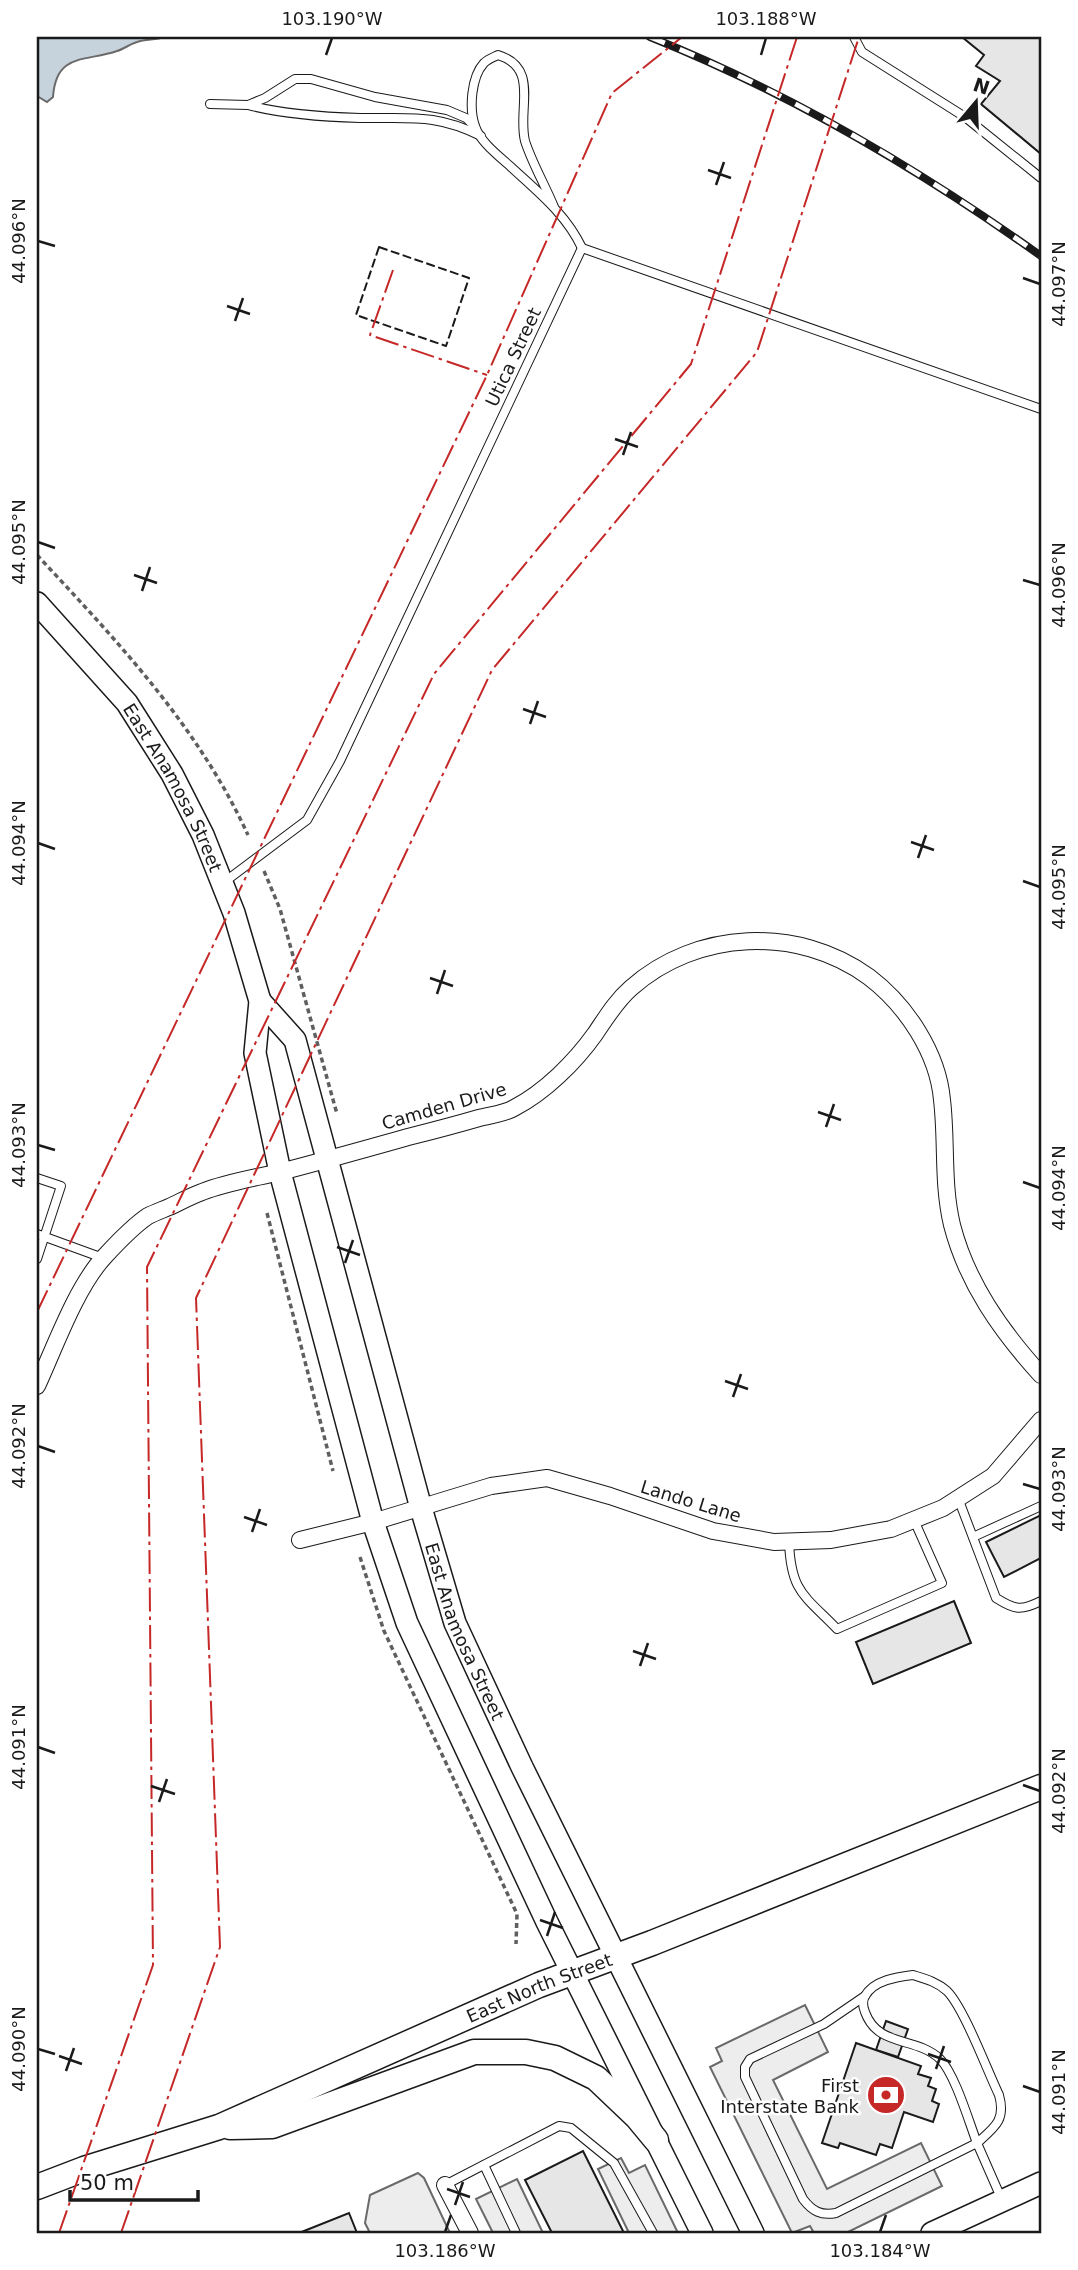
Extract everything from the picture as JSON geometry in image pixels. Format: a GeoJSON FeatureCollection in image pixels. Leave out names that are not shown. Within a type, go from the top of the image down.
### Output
{"type":"FeatureCollection","features":[{"type":"Feature","properties":{"kind":"main road","name":"East Anamosa Street"},"geometry":{"type":"LineString","coordinates":[[37,603],[127,703],[172,774],[203,835],[234,913],[260,1001],[255,1053],[280,1172],[373,1522],[407,1623],[541,1910],[702,2233]]}},
{"type":"Feature","properties":{"kind":"main road","name":"East Anamosa Street"},"geometry":{"type":"LineString","coordinates":[[260,1001],[295,1040],[329,1158],[421,1508],[455,1623],[522,1767],[753,2233]]}},
{"type":"Feature","properties":{"kind":"main road","name":"East North Street"},"geometry":{"type":"LineString","coordinates":[[37,2187],[83,2169],[219,2127],[538,1985],[616,1957],[1041,1787]]}},
{"type":"Feature","properties":{"kind":"main road"},"geometry":{"type":"LineString","coordinates":[[219,2127],[272,2126],[474,2052],[526,2052],[555,2058],[596,2078],[637,2116],[656,2140]]}},
{"type":"Feature","properties":{"kind":"main road"},"geometry":{"type":"LineString","coordinates":[[932,2233],[1041,2183]]}},
{"type":"Feature","properties":{"kind":"street","name":"Camden Drive"},"geometry":{"type":"LineString","coordinates":[[37,1386],[84,1286],[103,1258],[148,1217],[204,1191],[513,1109],[556,1078],[578,1055],[629,989],[677,957],[698,949],[749,940],[803,946],[830,955],[872,980],[903,1012],[922,1041],[939,1081],[946,1182],[953,1226],[961,1251],[990,1313],[1041,1375]]}},
{"type":"Feature","properties":{"kind":"street","name":"Lando Lane"},"geometry":{"type":"LineString","coordinates":[[300,1541],[491,1486],[547,1478],[713,1531],[774,1542],[831,1540],[891,1529],[943,1508],[993,1476],[1041,1420]]}},
{"type":"Feature","properties":{"kind":"street"},"geometry":{"type":"LineString","coordinates":[[445,2185],[470,2233]]}},
{"type":"Feature","properties":{"kind":"lane"},"geometry":{"type":"LineString","coordinates":[[853,37],[862,52],[965,117],[1041,178]]}},
{"type":"Feature","properties":{"kind":"lane"},"geometry":{"type":"LineString","coordinates":[[475,127],[472,99],[476,76],[485,62],[498,55],[512,59],[522,72],[525,139],[554,206]]}},
{"type":"Feature","properties":{"kind":"lane"},"geometry":{"type":"LineString","coordinates":[[248,105],[265,98],[295,79],[311,79],[375,96],[447,110],[466,118],[492,150],[554,206],[573,229],[582,248],[1041,409]]}},
{"type":"Feature","properties":{"kind":"lane"},"geometry":{"type":"LineString","coordinates":[[210,104],[248,105],[333,117],[421,117],[449,122],[483,138]]}},
{"type":"Feature","properties":{"kind":"lane","name":"Utica Street"},"geometry":{"type":"LineString","coordinates":[[222,884],[307,820],[340,761],[582,248]]}},
{"type":"Feature","properties":{"kind":"lane"},"geometry":{"type":"LineString","coordinates":[[37,1178],[61,1186],[41,1235],[37,1259]]}},
{"type":"Feature","properties":{"kind":"lane"},"geometry":{"type":"LineString","coordinates":[[41,1235],[103,1258]]}},
{"type":"Feature","properties":{"kind":"lane"},"geometry":{"type":"LineString","coordinates":[[958,1498],[996,1598],[1009,1606],[1025,1609],[1041,1601]]}},
{"type":"Feature","properties":{"kind":"lane"},"geometry":{"type":"LineString","coordinates":[[972,1536],[1041,1506]]}},
{"type":"Feature","properties":{"kind":"lane"},"geometry":{"type":"LineString","coordinates":[[789,1542],[790,1569],[797,1588],[837,1629],[942,1583],[914,1520]]}},
{"type":"Feature","properties":{"kind":"lane"},"geometry":{"type":"LineString","coordinates":[[913,1975],[935,1982],[949,1993],[961,2013],[1002,2106],[1000,2119],[977,2143],[836,2213],[818,2213],[809,2207],[745,2077],[745,2067],[750,2059],[824,2024],[890,1978],[913,1975]]}},
{"type":"Feature","properties":{"kind":"lane"},"geometry":{"type":"LineString","coordinates":[[865,1996],[863,2007],[869,2023],[878,2033],[925,2049],[940,2059],[950,2075],[1002,2200]]}},
{"type":"Feature","properties":{"kind":"lane"},"geometry":{"type":"LineString","coordinates":[[445,2185],[559,2126],[571,2128],[614,2163],[653,2233]]}},
{"type":"Feature","properties":{"kind":"lane"},"geometry":{"type":"LineString","coordinates":[[484,2165],[516,2233]]}},
{"type":"Feature","properties":{"kind":"path"},"geometry":{"type":"LineString","coordinates":[[37,555],[154,685],[186,728],[231,798],[248,835]]}},
{"type":"Feature","properties":{"kind":"path"},"geometry":{"type":"LineString","coordinates":[[264,871],[280,909],[337,1114]]}},
{"type":"Feature","properties":{"kind":"path"},"geometry":{"type":"LineString","coordinates":[[267,1213],[333,1471]]}},
{"type":"Feature","properties":{"kind":"path"},"geometry":{"type":"LineString","coordinates":[[360,1557],[384,1631],[517,1914],[516,1944]]}},
{"type":"Feature","properties":{"kind":"shaded area"},"geometry":{"type":"Polygon","coordinates":[[[37,37],[164,37],[137,42],[117,51],[75,61],[66,66],[55,83],[53,97],[47,102],[37,96],[37,37]]]}},
{"type":"Feature","properties":{"kind":"shaded area"},"geometry":{"type":"Polygon","coordinates":[[[805,2005],[828,2052],[773,2080],[827,2189],[921,2143],[942,2186],[846,2233],[814,2233],[810,2226],[792,2233],[710,2067],[722,2061],[716,2048],[805,2005]]]}},
{"type":"Feature","properties":{"kind":"shaded area"},"geometry":{"type":"Polygon","coordinates":[[[621,2158],[629,2173],[645,2165],[678,2233],[629,2233],[598,2169],[621,2158]]]}},
{"type":"Feature","properties":{"kind":"shaded area"},"geometry":{"type":"Polygon","coordinates":[[[418,2173],[424,2178],[450,2233],[370,2233],[365,2223],[370,2195],[418,2173]]]}},
{"type":"Feature","properties":{"kind":"shaded area"},"geometry":{"type":"Polygon","coordinates":[[[517,2179],[543,2233],[493,2233],[476,2199],[517,2179]]]}},
{"type":"Feature","properties":{"kind":"building"},"geometry":{"type":"Polygon","coordinates":[[[962,37],[1041,37],[1041,154],[981,104],[1000,81],[976,66],[984,55],[962,37]]]}},
{"type":"Feature","properties":{"kind":"building"},"geometry":{"type":"Polygon","coordinates":[[[1041,1515],[1041,1558],[1004,1577],[986,1542],[1041,1515]]]}},
{"type":"Feature","properties":{"kind":"building"},"geometry":{"type":"Polygon","coordinates":[[[954,1601],[971,1643],[873,1684],[856,1642],[954,1601]]]}},
{"type":"Feature","properties":{"kind":"building","name":"First Interstate Bank"},"geometry":{"type":"Polygon","coordinates":[[[886,2021],[908,2029],[898,2057],[876,2050],[886,2021]]]}},
{"type":"Feature","properties":{"kind":"building","name":"First Interstate Bank"},"geometry":{"type":"Polygon","coordinates":[[[856,2043],[921,2066],[918,2074],[931,2078],[928,2086],[936,2089],[932,2101],[939,2104],[933,2122],[904,2112],[892,2148],[880,2144],[876,2155],[840,2143],[838,2148],[822,2143],[856,2043]]]}},
{"type":"Feature","properties":{"kind":"building"},"geometry":{"type":"Polygon","coordinates":[[[583,2151],[624,2233],[552,2233],[525,2180],[583,2151]]]}},
{"type":"Feature","properties":{"kind":"building"},"geometry":{"type":"Polygon","coordinates":[[[349,2213],[357,2233],[299,2233],[349,2213]]]}},
{"type":"Feature","properties":{"kind":"railway"},"geometry":{"type":"LineString","coordinates":[[650,37],[753,83],[852,135],[948,193],[1041,256]]}},
{"type":"Feature","properties":{"kind":"fence"},"geometry":{"type":"LineString","coordinates":[[379,247],[469,278],[446,346],[356,315],[379,247]]}},
{"type":"Feature","properties":{"kind":"power"},"geometry":{"type":"LineString","coordinates":[[37,1312],[487,375],[612,93],[682,37]]}},
{"type":"Feature","properties":{"kind":"power"},"geometry":{"type":"LineString","coordinates":[[59,2233],[153,1965],[147,1267],[434,674],[691,364],[797,37]]}},
{"type":"Feature","properties":{"kind":"power"},"geometry":{"type":"LineString","coordinates":[[121,2233],[220,1947],[196,1298],[492,670],[757,352],[859,37]]}},
{"type":"Feature","properties":{"kind":"power"},"geometry":{"type":"LineString","coordinates":[[393,270],[370,335],[487,375]]}},
{"type":"Feature","properties":{"kind":"place","name":"First Interstate Bank"},"geometry":{"type":"Point","coordinates":[886,2095]}}]}
